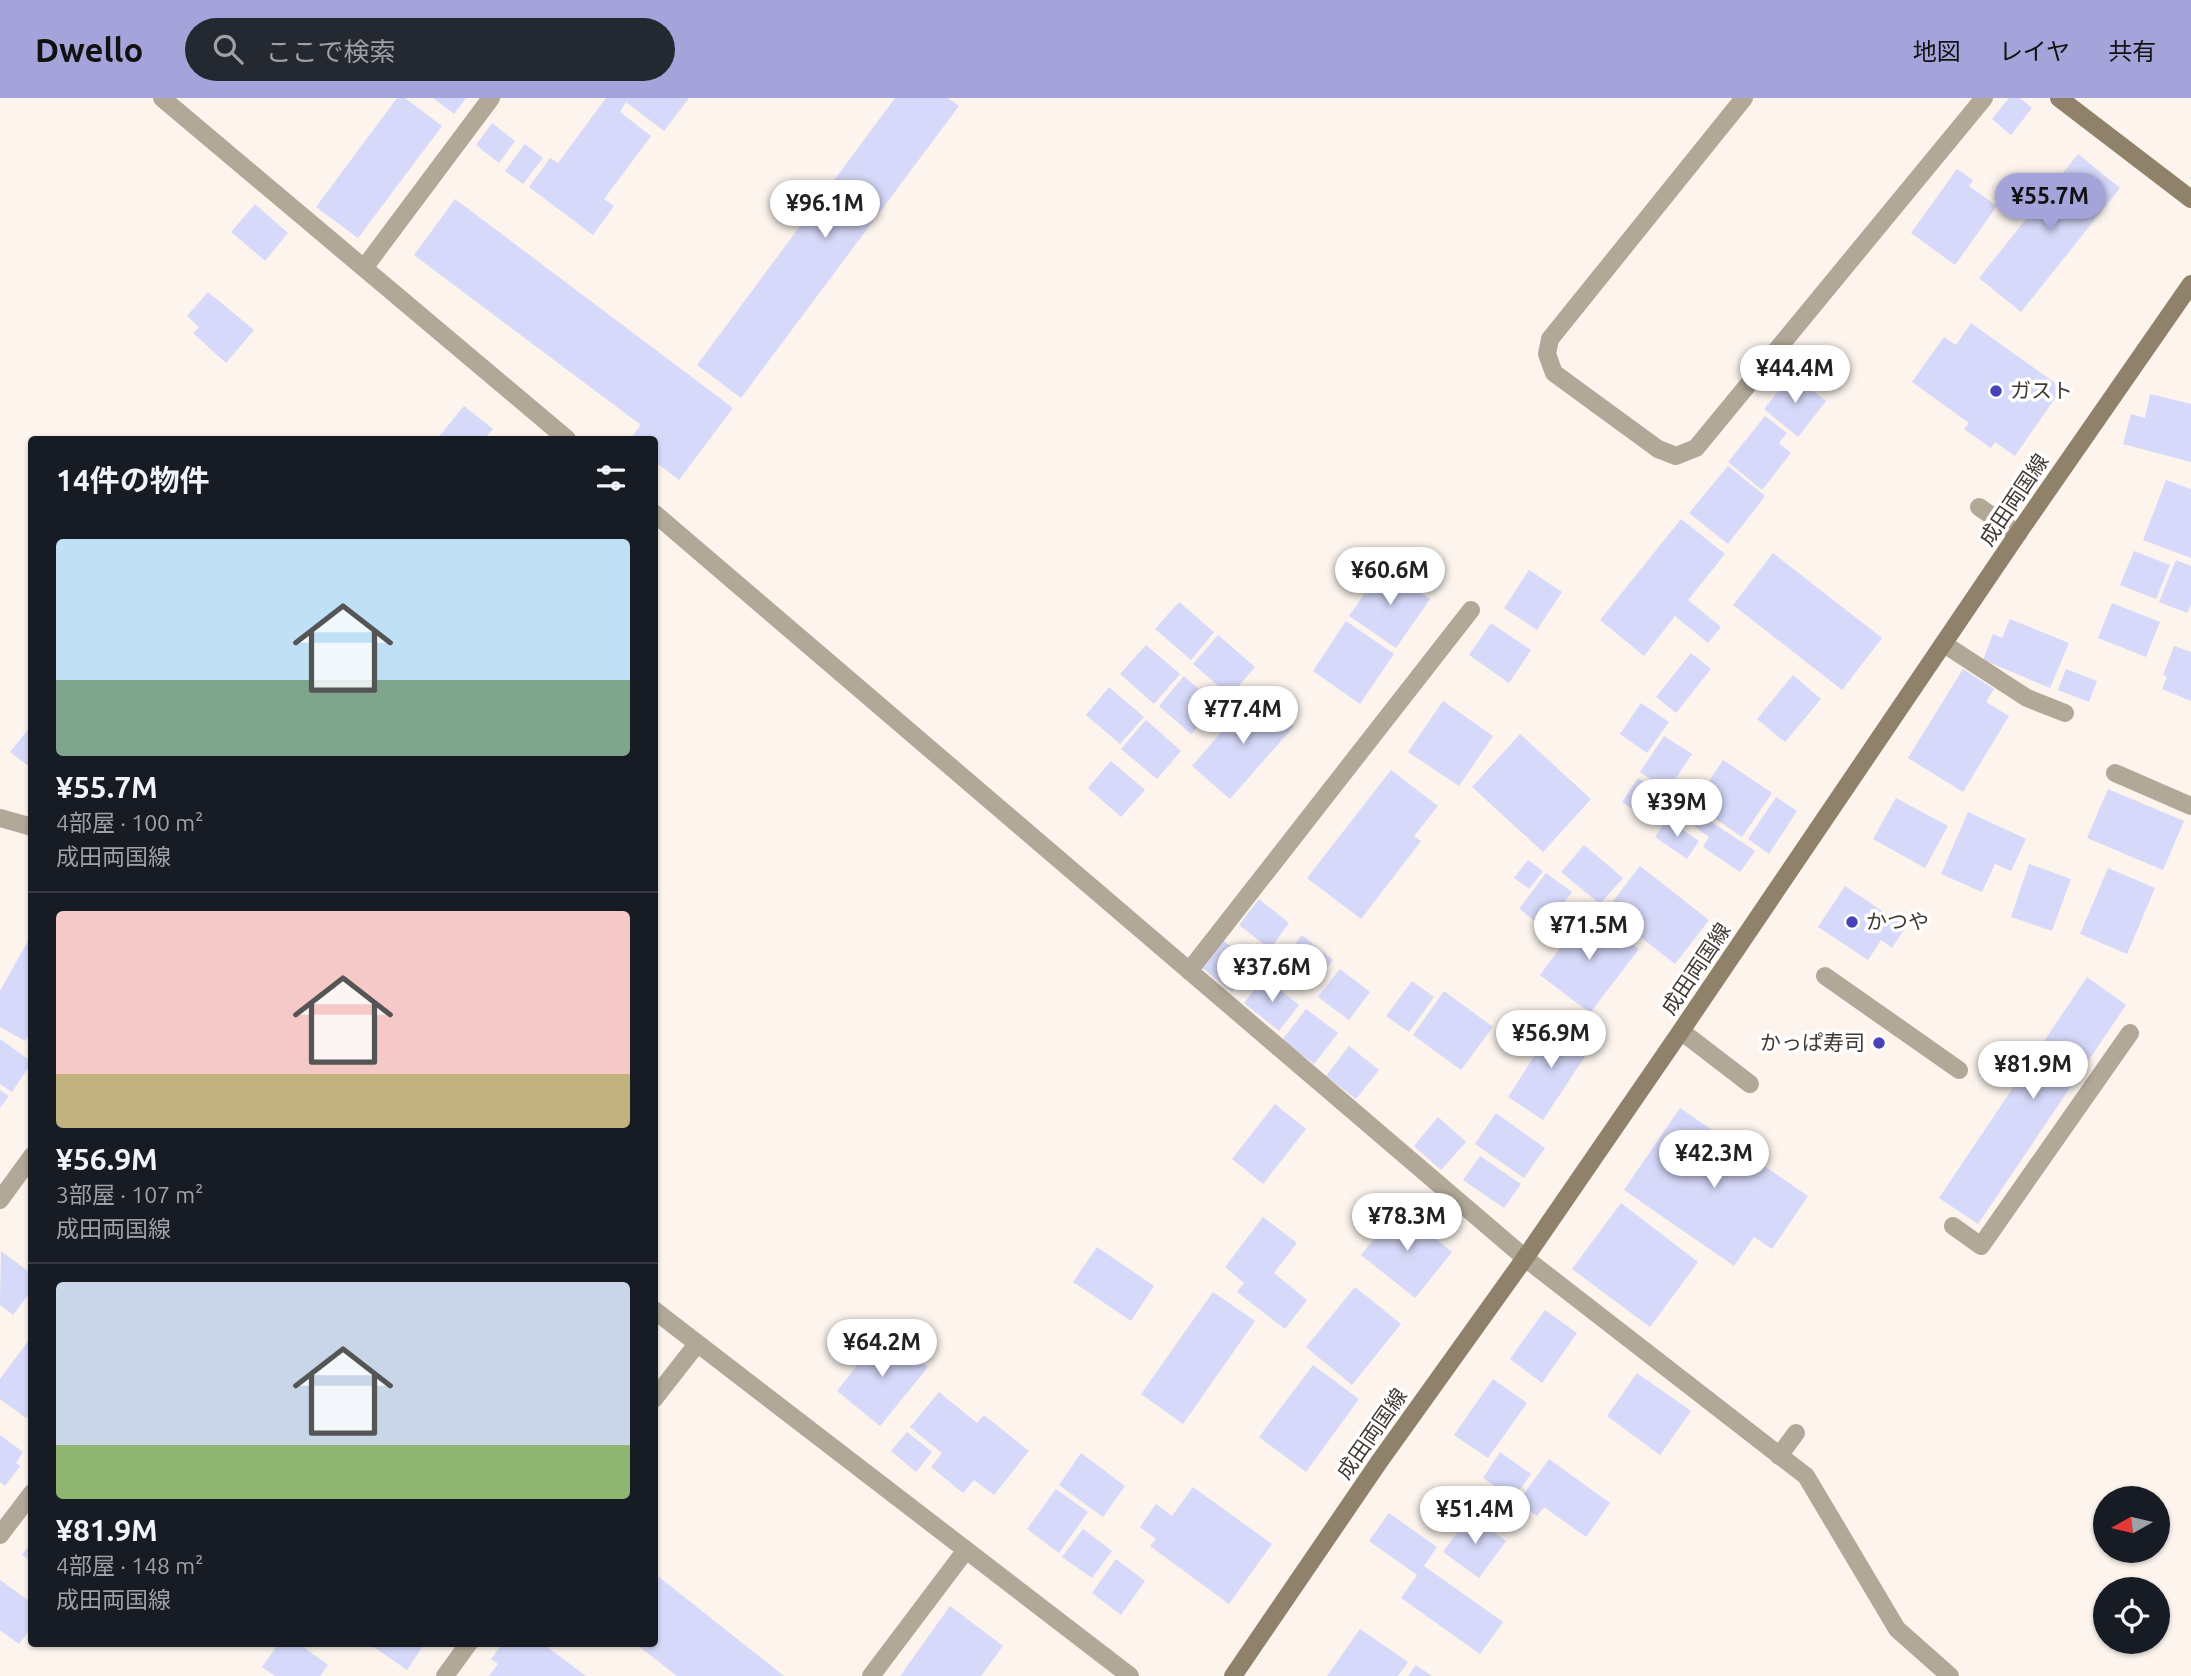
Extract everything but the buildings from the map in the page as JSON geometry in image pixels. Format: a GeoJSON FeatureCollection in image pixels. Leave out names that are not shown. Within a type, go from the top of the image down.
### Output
{"type":"FeatureCollection","features":[{"type":"Feature","properties":{"kind":"main road"},"geometry":{"type":"LineString","coordinates":[[2059,98],[2191,199]]}},
{"type":"Feature","properties":{"kind":"main road","name":"成田両国線"},"geometry":{"type":"LineString","coordinates":[[1233,1676],[1379,1462],[1525,1258],[2191,284]]}},
{"type":"Feature","properties":{"kind":"street"},"geometry":{"type":"LineString","coordinates":[[162,98],[563,436]]}},
{"type":"Feature","properties":{"kind":"street"},"geometry":{"type":"LineString","coordinates":[[364,268],[491,98]]}},
{"type":"Feature","properties":{"kind":"street"},"geometry":{"type":"LineString","coordinates":[[1744,98],[1550,339],[1547,354],[1554,373],[1658,449],[1676,456],[1696,448],[1984,98]]}},
{"type":"Feature","properties":{"kind":"street"},"geometry":{"type":"LineString","coordinates":[[1979,507],[2018,534]]}},
{"type":"Feature","properties":{"kind":"street"},"geometry":{"type":"LineString","coordinates":[[658,516],[1525,1258],[1806,1476],[1897,1629],[1950,1676]]}},
{"type":"Feature","properties":{"kind":"street"},"geometry":{"type":"LineString","coordinates":[[1189,971],[1471,610]]}},
{"type":"Feature","properties":{"kind":"street"},"geometry":{"type":"LineString","coordinates":[[1944,644],[2027,698],[2065,713]]}},
{"type":"Feature","properties":{"kind":"street"},"geometry":{"type":"LineString","coordinates":[[2115,773],[2191,806]]}},
{"type":"Feature","properties":{"kind":"street"},"geometry":{"type":"LineString","coordinates":[[0,818],[28,826]]}},
{"type":"Feature","properties":{"kind":"street"},"geometry":{"type":"LineString","coordinates":[[1825,976],[1959,1070]]}},
{"type":"Feature","properties":{"kind":"street"},"geometry":{"type":"LineString","coordinates":[[1681,1031],[1750,1084]]}},
{"type":"Feature","properties":{"kind":"street"},"geometry":{"type":"LineString","coordinates":[[1953,1226],[1981,1246],[2130,1033]]}},
{"type":"Feature","properties":{"kind":"street"},"geometry":{"type":"LineString","coordinates":[[0,1200],[28,1162]]}},
{"type":"Feature","properties":{"kind":"street"},"geometry":{"type":"LineString","coordinates":[[658,1313],[1130,1676]]}},
{"type":"Feature","properties":{"kind":"street"},"geometry":{"type":"LineString","coordinates":[[658,1394],[697,1344]]}},
{"type":"Feature","properties":{"kind":"street"},"geometry":{"type":"LineString","coordinates":[[1779,1455],[1796,1433]]}},
{"type":"Feature","properties":{"kind":"street"},"geometry":{"type":"LineString","coordinates":[[0,1535],[28,1498]]}},
{"type":"Feature","properties":{"kind":"street"},"geometry":{"type":"LineString","coordinates":[[871,1676],[966,1550]]}},
{"type":"Feature","properties":{"kind":"street"},"geometry":{"type":"LineString","coordinates":[[445,1676],[466,1647]]}},
{"type":"Feature","properties":{"kind":"place","name":"ガスト"},"geometry":{"type":"Point","coordinates":[1996,391]}},
{"type":"Feature","properties":{"kind":"place","name":"かつや"},"geometry":{"type":"Point","coordinates":[1852,922]}},
{"type":"Feature","properties":{"kind":"place","name":"かっぱ寿司"},"geometry":{"type":"Point","coordinates":[1879,1043]}}]}
